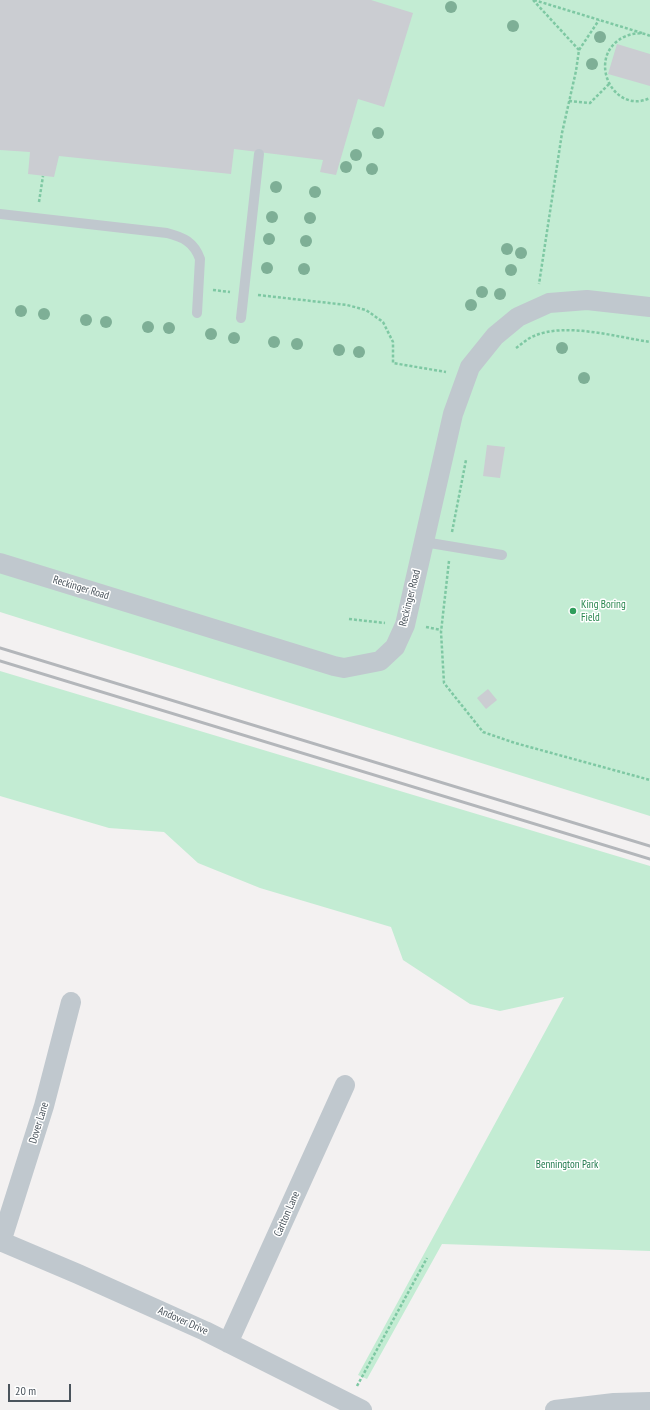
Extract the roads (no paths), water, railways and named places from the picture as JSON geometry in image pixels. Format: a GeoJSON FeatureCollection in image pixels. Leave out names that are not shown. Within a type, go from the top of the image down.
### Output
{"type":"FeatureCollection","features":[{"type":"Feature","properties":{"kind":"street","name":"Reckinger Road"},"geometry":{"type":"LineString","coordinates":[[0,563],[344,668],[380,661],[395,647],[405,625],[453,414],[470,367],[495,336],[518,317],[549,303],[587,300],[650,307]]}},
{"type":"Feature","properties":{"kind":"street","name":"Dover Lane"},"geometry":{"type":"LineString","coordinates":[[0,1242],[44,1106],[71,1002]]}},
{"type":"Feature","properties":{"kind":"street","name":"Carlton Lane"},"geometry":{"type":"LineString","coordinates":[[228,1343],[345,1085]]}},
{"type":"Feature","properties":{"kind":"street","name":"Andover Drive"},"geometry":{"type":"LineString","coordinates":[[0,1242],[85,1277],[205,1331],[362,1410]]}},
{"type":"Feature","properties":{"kind":"street"},"geometry":{"type":"LineString","coordinates":[[555,1410],[614,1403],[650,1402]]}},
{"type":"Feature","properties":{"kind":"lane"},"geometry":{"type":"LineString","coordinates":[[241,318],[259,154]]}},
{"type":"Feature","properties":{"kind":"lane"},"geometry":{"type":"LineString","coordinates":[[0,214],[167,232],[186,239],[197,250],[200,259],[197,313]]}},
{"type":"Feature","properties":{"kind":"lane"},"geometry":{"type":"LineString","coordinates":[[424,542],[502,555]]}},
{"type":"Feature","properties":{"kind":"railway"},"geometry":{"type":"LineString","coordinates":[[0,648],[650,846]]}},
{"type":"Feature","properties":{"kind":"railway"},"geometry":{"type":"LineString","coordinates":[[0,661],[650,859]]}},
{"type":"Feature","properties":{"kind":"place","name":"King Boring Field"},"geometry":{"type":"Point","coordinates":[573,611]}},
{"type":"Feature","properties":{"kind":"park label","name":"Bennington Park"},"geometry":{"type":"Point","coordinates":[567,1165]}}]}
